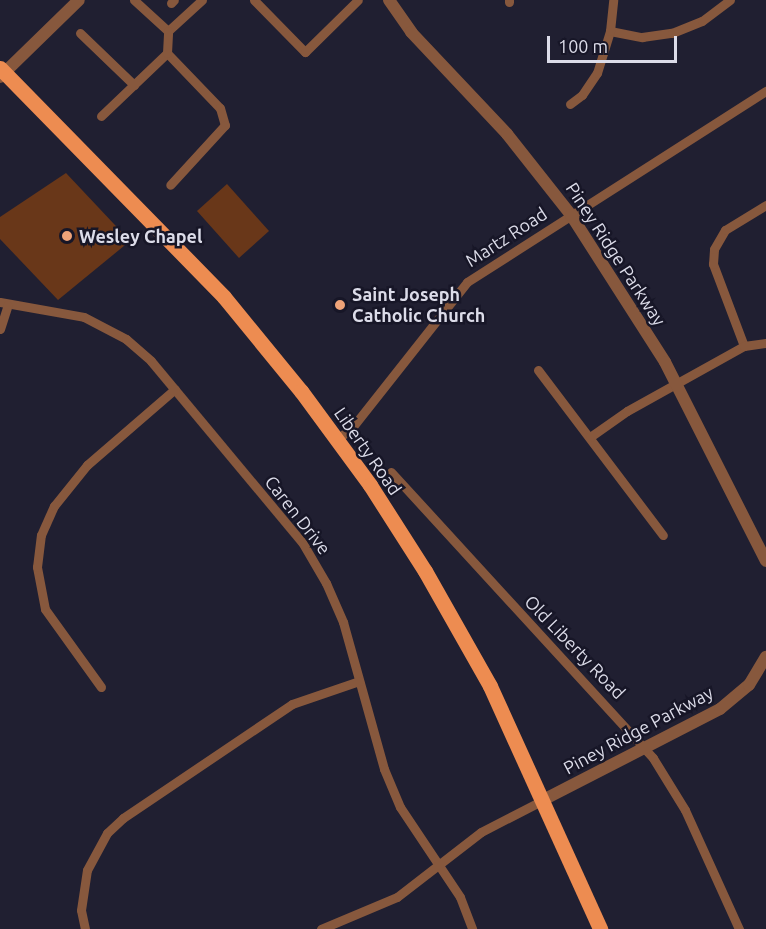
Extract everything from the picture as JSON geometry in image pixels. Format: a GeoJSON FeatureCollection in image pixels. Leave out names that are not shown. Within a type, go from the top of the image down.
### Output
{"type":"FeatureCollection","features":[{"type":"Feature","properties":{"kind":"main road","name":"Liberty Road"},"geometry":{"type":"LineString","coordinates":[[1,72],[200,270],[278,361],[337,439],[397,526],[468,645],[543,800],[600,929]]}},
{"type":"Feature","properties":{"kind":"street"},"geometry":{"type":"LineString","coordinates":[[1,72],[79,0]]}},
{"type":"Feature","properties":{"kind":"street"},"geometry":{"type":"LineString","coordinates":[[134,0],[168,31]]}},
{"type":"Feature","properties":{"kind":"street"},"geometry":{"type":"LineString","coordinates":[[101,116],[167,53],[168,31],[202,0]]}},
{"type":"Feature","properties":{"kind":"street"},"geometry":{"type":"LineString","coordinates":[[254,0],[305,52],[358,0]]}},
{"type":"Feature","properties":{"kind":"street","name":"Piney Ridge Parkway"},"geometry":{"type":"LineString","coordinates":[[389,0],[411,32],[507,134],[571,215],[676,383],[766,561]]}},
{"type":"Feature","properties":{"kind":"street"},"geometry":{"type":"LineString","coordinates":[[570,104],[582,95],[597,73],[610,31],[613,0]]}},
{"type":"Feature","properties":{"kind":"street"},"geometry":{"type":"LineString","coordinates":[[610,31],[642,37],[672,33],[702,21],[730,0]]}},
{"type":"Feature","properties":{"kind":"street"},"geometry":{"type":"LineString","coordinates":[[80,33],[134,84]]}},
{"type":"Feature","properties":{"kind":"street"},"geometry":{"type":"LineString","coordinates":[[167,53],[220,108],[225,125],[219,135],[170,185]]}},
{"type":"Feature","properties":{"kind":"street","name":"Martz Road"},"geometry":{"type":"LineString","coordinates":[[337,439],[351,429],[467,282],[766,91]]}},
{"type":"Feature","properties":{"kind":"street"},"geometry":{"type":"LineString","coordinates":[[744,346],[713,264],[714,249],[725,230],[766,205]]}},
{"type":"Feature","properties":{"kind":"street"},"geometry":{"type":"LineString","coordinates":[[0,329],[4,304]]}},
{"type":"Feature","properties":{"kind":"street","name":"Caren Drive"},"geometry":{"type":"LineString","coordinates":[[4,304],[84,317],[111,329],[152,361],[314,559],[343,622],[358,681],[393,790],[410,826],[460,897],[472,929]]}},
{"type":"Feature","properties":{"kind":"street"},"geometry":{"type":"LineString","coordinates":[[590,437],[627,411],[744,346],[766,343]]}},
{"type":"Feature","properties":{"kind":"street"},"geometry":{"type":"LineString","coordinates":[[538,370],[663,535]]}},
{"type":"Feature","properties":{"kind":"street"},"geometry":{"type":"LineString","coordinates":[[101,687],[45,609],[37,567],[41,535],[54,506],[87,465],[176,389]]}},
{"type":"Feature","properties":{"kind":"street","name":"Old Liberty Road"},"geometry":{"type":"LineString","coordinates":[[391,472],[646,750],[685,810],[739,929]]}},
{"type":"Feature","properties":{"kind":"street","name":"Piney Ridge Parkway"},"geometry":{"type":"LineString","coordinates":[[543,800],[646,750],[731,702],[748,685],[766,657]]}},
{"type":"Feature","properties":{"kind":"street"},"geometry":{"type":"LineString","coordinates":[[85,929],[81,910],[87,870],[107,833],[123,818],[292,704],[358,681]]}},
{"type":"Feature","properties":{"kind":"street"},"geometry":{"type":"LineString","coordinates":[[321,929],[397,897],[481,832],[543,800]]}},
{"type":"Feature","properties":{"kind":"shaded area"},"geometry":{"type":"Polygon","coordinates":[[[66,173],[130,241],[58,300],[0,239],[0,217],[66,173]]]}},
{"type":"Feature","properties":{"kind":"shaded area"},"geometry":{"type":"Polygon","coordinates":[[[227,184],[269,231],[239,258],[197,211],[227,184]]]}},
{"type":"Feature","properties":{"kind":"place","name":"Wesley Chapel"},"geometry":{"type":"Point","coordinates":[67,236]}},
{"type":"Feature","properties":{"kind":"place","name":"Saint Joseph Catholic Church"},"geometry":{"type":"Point","coordinates":[340,305]}}]}
